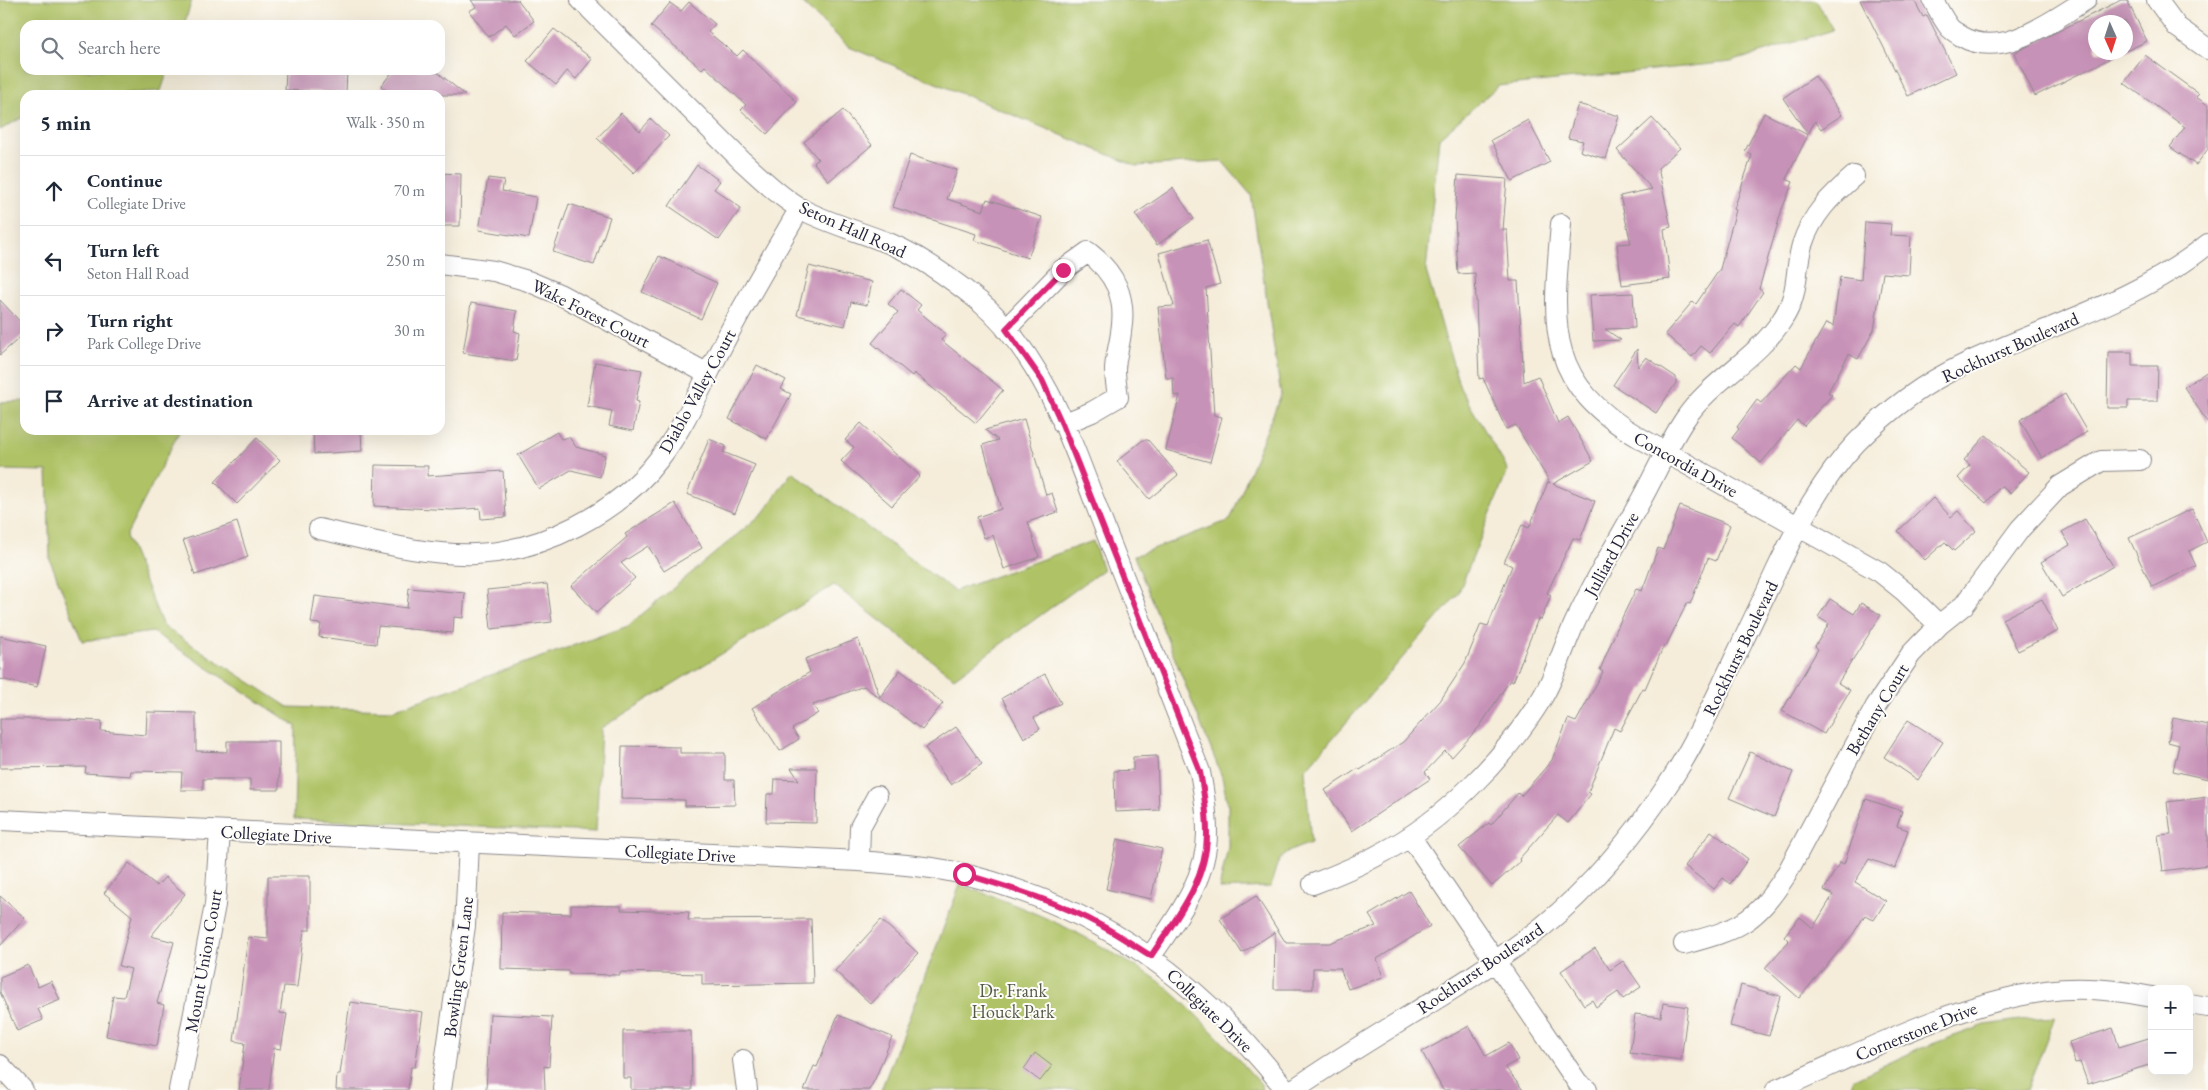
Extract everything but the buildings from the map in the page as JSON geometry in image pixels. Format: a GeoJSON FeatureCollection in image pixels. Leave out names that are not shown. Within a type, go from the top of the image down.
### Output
{"type":"FeatureCollection","features":[{"type":"Feature","properties":{"kind":"street","name":"Seton Hall Road"},"geometry":{"type":"LineString","coordinates":[[581,0],[742,161],[800,208],[834,224],[894,245],[932,268],[980,303],[1006,329],[1042,380],[1062,424],[1200,772],[1206,803],[1208,835],[1203,862],[1194,887],[1181,911],[1151,956]]}},
{"type":"Feature","properties":{"kind":"street"},"geometry":{"type":"LineString","coordinates":[[1933,0],[1950,29],[1968,40],[1986,44],[2006,42],[2030,33],[2086,0]]}},
{"type":"Feature","properties":{"kind":"street"},"geometry":{"type":"LineString","coordinates":[[2157,0],[2177,27],[2208,48]]}},
{"type":"Feature","properties":{"kind":"street","name":"Julliard Drive"},"geometry":{"type":"LineString","coordinates":[[1313,884],[1382,853],[1410,836],[1456,800],[1493,764],[1543,697],[1584,602],[1686,417],[1722,378],[1765,342],[1782,320],[1793,300],[1802,245],[1813,222],[1826,200],[1854,176]]}},
{"type":"Feature","properties":{"kind":"street","name":"Diablo Valley Court"},"geometry":{"type":"LineString","coordinates":[[319,529],[412,549],[444,554],[476,554],[504,551],[536,543],[570,530],[601,513],[625,494],[659,460],[800,208]]}},
{"type":"Feature","properties":{"kind":"street","name":"Concordia Drive"},"geometry":{"type":"LineString","coordinates":[[1561,224],[1555,298],[1556,326],[1562,353],[1571,374],[1584,394],[1604,415],[1621,427],[1880,572],[1905,592],[1939,624]]}},
{"type":"Feature","properties":{"kind":"street","name":"Rockhurst Boulevard"},"geometry":{"type":"LineString","coordinates":[[1293,1090],[1354,1049],[1495,961],[1543,926],[1604,868],[1629,838],[1675,774],[1701,729],[1798,526],[1829,476],[1854,446],[1885,416],[1919,390],[1964,364],[2141,287],[2175,268],[2208,244]]}},
{"type":"Feature","properties":{"kind":"street"},"geometry":{"type":"LineString","coordinates":[[1006,329],[1063,270],[1088,252],[1102,263],[1111,275],[1119,289],[1122,314],[1122,330],[1114,370],[1118,397],[1092,412],[1062,424]]}},
{"type":"Feature","properties":{"kind":"street","name":"Wake Forest Court"},"geometry":{"type":"LineString","coordinates":[[445,265],[494,272],[528,281],[561,295],[708,374]]}},
{"type":"Feature","properties":{"kind":"street","name":"Bethany Court"},"geometry":{"type":"LineString","coordinates":[[1684,944],[1726,932],[1748,921],[1769,900],[1786,875],[1876,706],[1897,672],[1939,624],[1964,605],[2020,528],[2060,486],[2101,461],[2140,460]]}},
{"type":"Feature","properties":{"kind":"street"},"geometry":{"type":"LineString","coordinates":[[859,861],[860,827],[877,796]]}},
{"type":"Feature","properties":{"kind":"street","name":"Collegiate Drive"},"geometry":{"type":"LineString","coordinates":[[0,820],[469,844],[859,861],[921,867],[964,874],[1063,908],[1102,926],[1151,956],[1187,984],[1229,1023],[1286,1090]]}},
{"type":"Feature","properties":{"kind":"street","name":"Mount Union Court"},"geometry":{"type":"LineString","coordinates":[[179,1090],[215,905],[220,831]]}},
{"type":"Feature","properties":{"kind":"street"},"geometry":{"type":"LineString","coordinates":[[1410,836],[1578,1083],[1587,1090]]}},
{"type":"Feature","properties":{"kind":"street","name":"Bowling Green Lane"},"geometry":{"type":"LineString","coordinates":[[441,1090],[465,926],[469,844]]}},
{"type":"Feature","properties":{"kind":"street","name":"Cornerstone Drive"},"geometry":{"type":"LineString","coordinates":[[1776,1090],[1942,1018],[1986,1004],[2047,991],[2111,991],[2148,996]]}},
{"type":"Feature","properties":{"kind":"street"},"geometry":{"type":"LineString","coordinates":[[2193,1005],[2208,1007]]}},
{"type":"Feature","properties":{"kind":"street"},"geometry":{"type":"LineString","coordinates":[[743,1060],[747,1090]]}},
{"type":"Feature","properties":{"kind":"street"},"geometry":{"type":"LineString","coordinates":[[0,1065],[23,1090]]}},
{"type":"Feature","properties":{"kind":"green space"},"geometry":{"type":"Polygon","coordinates":[[[0,0],[192,0],[186,20],[20,20],[20,75],[166,75],[161,90],[20,90],[20,119],[0,130],[0,0]]]}},
{"type":"Feature","properties":{"kind":"green space"},"geometry":{"type":"Polygon","coordinates":[[[799,0],[1816,0],[1833,30],[1731,62],[1498,86],[1439,138],[1426,271],[1460,388],[1508,470],[1458,594],[1305,770],[1311,843],[1293,850],[1282,857],[1276,868],[1271,887],[1219,889],[1228,847],[1228,806],[1222,777],[1134,556],[1230,520],[1281,395],[1251,195],[1222,161],[1136,166],[849,47],[799,0]]]}},
{"type":"Feature","properties":{"kind":"green space"},"geometry":{"type":"Polygon","coordinates":[[[20,401],[20,435],[177,435],[126,536],[163,626],[288,707],[393,710],[628,626],[763,513],[792,472],[954,591],[1093,541],[1103,570],[954,678],[834,585],[601,728],[596,832],[294,819],[296,726],[153,632],[82,641],[50,560],[47,471],[0,470],[0,402],[20,401]]]}},
{"type":"Feature","properties":{"kind":"green space","name":"Dr. Frank Houck Park"},"geometry":{"type":"Polygon","coordinates":[[[960,885],[1023,908],[1064,927],[1104,947],[1155,978],[1212,1031],[1261,1084],[1262,1090],[881,1090],[960,885]]]}},
{"type":"Feature","properties":{"kind":"green space"},"geometry":{"type":"Polygon","coordinates":[[[2055,1017],[2027,1090],[1852,1090],[1852,1080],[1921,1048],[1985,1025],[2055,1017]]]}},
{"type":"Feature","properties":{"kind":"route"},"geometry":{"type":"LineString","coordinates":[[964,874],[1063,908],[1102,926],[1151,956],[1181,911],[1194,887],[1203,862],[1208,835],[1206,803],[1200,772],[1072,446],[1042,380],[1006,329],[1063,270]]}}]}
